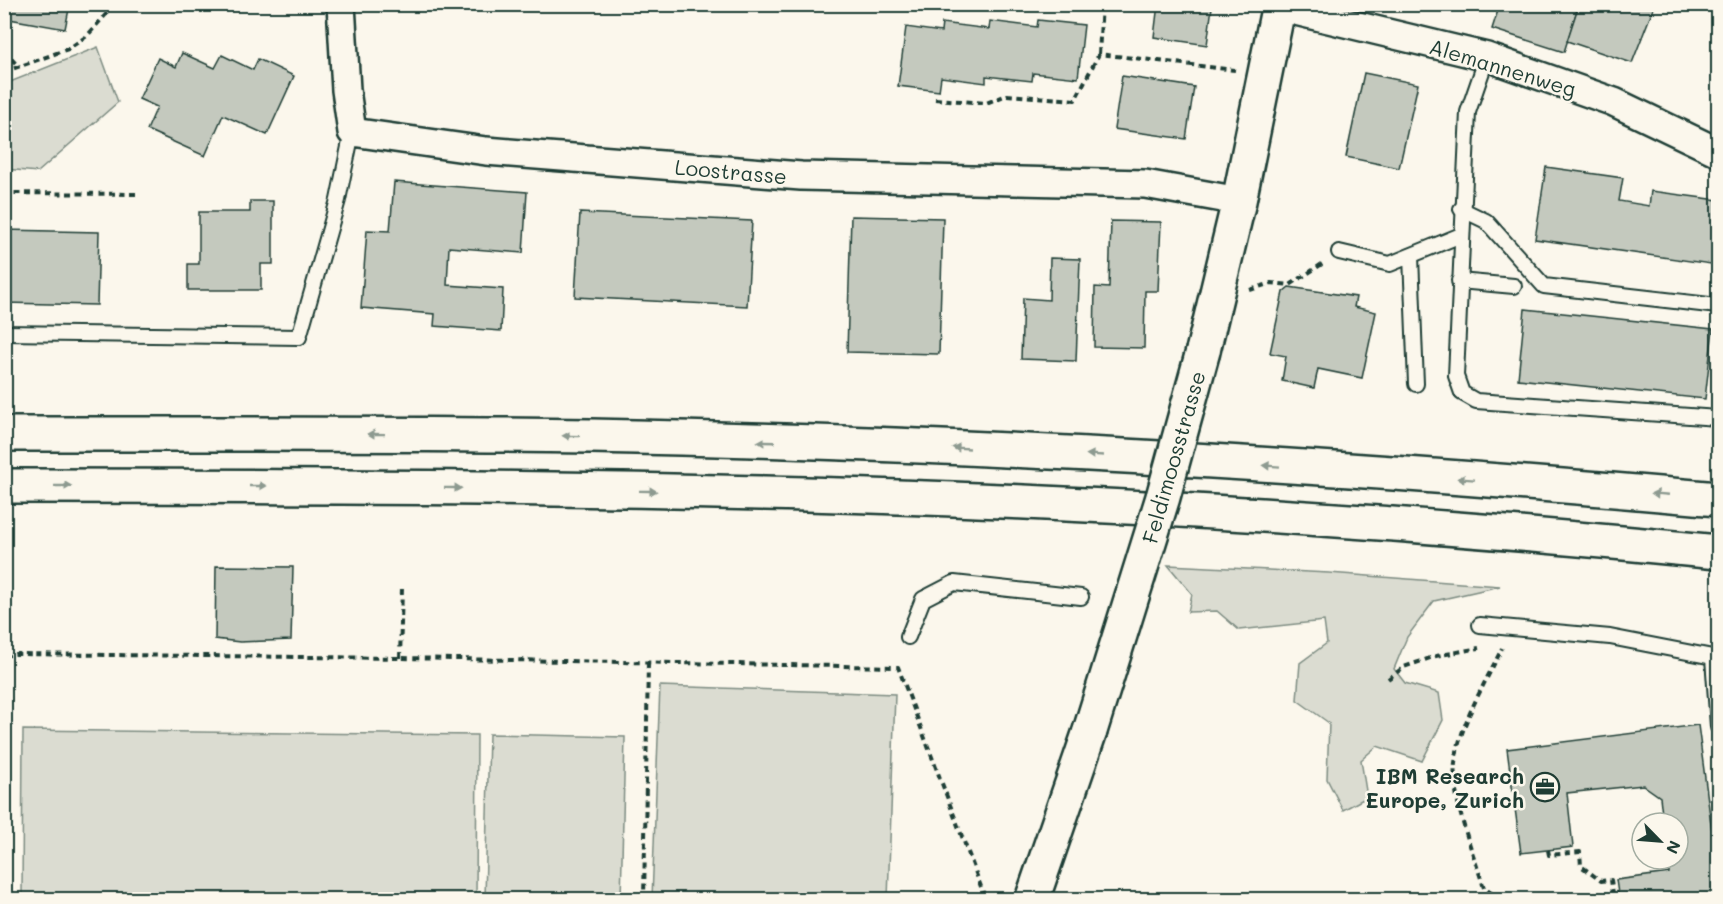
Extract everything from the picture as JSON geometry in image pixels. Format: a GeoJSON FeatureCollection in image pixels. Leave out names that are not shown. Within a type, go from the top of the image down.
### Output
{"type":"FeatureCollection","features":[{"type":"Feature","properties":{"kind":"main road","name":"Feldimoosstrasse"},"geometry":{"type":"LineString","coordinates":[[1032,900],[1090,731],[1160,507],[1203,351],[1239,201],[1279,6]]}},
{"type":"Feature","properties":{"kind":"main road"},"geometry":{"type":"LineString","coordinates":[[4,434],[593,436],[921,447],[1413,475],[1719,499]]}},
{"type":"Feature","properties":{"kind":"main road"},"geometry":{"type":"LineString","coordinates":[[4,486],[406,487],[954,500],[1280,517],[1719,552]]}},
{"type":"Feature","properties":{"kind":"street"},"geometry":{"type":"LineString","coordinates":[[341,4],[346,90],[352,132]]}},
{"type":"Feature","properties":{"kind":"street","name":"Alemannenweg"},"geometry":{"type":"LineString","coordinates":[[1279,6],[1487,57],[1614,102],[1719,152]]}},
{"type":"Feature","properties":{"kind":"street","name":"Loostrasse"},"geometry":{"type":"LineString","coordinates":[[352,132],[486,151],[801,176],[1145,184],[1239,201]]}},
{"type":"Feature","properties":{"kind":"lane"},"geometry":{"type":"LineString","coordinates":[[1487,57],[1468,112],[1461,209],[1456,376],[1462,393],[1476,401],[1719,418]]}},
{"type":"Feature","properties":{"kind":"lane"},"geometry":{"type":"LineString","coordinates":[[4,333],[299,337],[338,200],[352,132]]}},
{"type":"Feature","properties":{"kind":"lane"},"geometry":{"type":"LineString","coordinates":[[1461,209],[1486,221],[1544,286],[1719,306]]}},
{"type":"Feature","properties":{"kind":"lane"},"geometry":{"type":"LineString","coordinates":[[1339,252],[1390,264],[1461,235]]}},
{"type":"Feature","properties":{"kind":"lane"},"geometry":{"type":"LineString","coordinates":[[1411,256],[1416,384]]}},
{"type":"Feature","properties":{"kind":"lane"},"geometry":{"type":"LineString","coordinates":[[1459,281],[1514,286]]}},
{"type":"Feature","properties":{"kind":"lane"},"geometry":{"type":"LineString","coordinates":[[908,636],[923,599],[954,583],[1081,597]]}},
{"type":"Feature","properties":{"kind":"lane"},"geometry":{"type":"LineString","coordinates":[[1480,625],[1610,637],[1716,658],[1719,727]]}},
{"type":"Feature","properties":{"kind":"path"},"geometry":{"type":"LineString","coordinates":[[4,72],[68,49],[87,36],[115,4]]}},
{"type":"Feature","properties":{"kind":"path"},"geometry":{"type":"LineString","coordinates":[[935,99],[986,103],[1007,95],[1076,100],[1099,54],[1102,4]]}},
{"type":"Feature","properties":{"kind":"path"},"geometry":{"type":"LineString","coordinates":[[4,51],[19,67]]}},
{"type":"Feature","properties":{"kind":"path"},"geometry":{"type":"LineString","coordinates":[[1099,54],[1266,74]]}},
{"type":"Feature","properties":{"kind":"path"},"geometry":{"type":"LineString","coordinates":[[4,193],[137,194]]}},
{"type":"Feature","properties":{"kind":"path"},"geometry":{"type":"LineString","coordinates":[[1240,289],[1247,290],[1271,283],[1290,285],[1339,252]]}},
{"type":"Feature","properties":{"kind":"path"},"geometry":{"type":"LineString","coordinates":[[400,658],[402,588]]}},
{"type":"Feature","properties":{"kind":"path"},"geometry":{"type":"LineString","coordinates":[[1388,679],[1404,667],[1436,656],[1476,650],[1511,629]]}},
{"type":"Feature","properties":{"kind":"path"},"geometry":{"type":"LineString","coordinates":[[1501,900],[1484,888],[1457,795],[1455,765],[1460,737],[1511,629]]}},
{"type":"Feature","properties":{"kind":"path"},"geometry":{"type":"LineString","coordinates":[[4,656],[27,654],[400,658],[898,667],[986,900]]}},
{"type":"Feature","properties":{"kind":"path"},"geometry":{"type":"LineString","coordinates":[[644,900],[648,662]]}},
{"type":"Feature","properties":{"kind":"path"},"geometry":{"type":"LineString","coordinates":[[1548,850],[1549,855],[1580,852],[1581,866],[1601,881],[1611,880],[1614,900]]}},
{"type":"Feature","properties":{"kind":"shaded area"},"geometry":{"type":"Polygon","coordinates":[[[98,47],[118,102],[38,172],[5,169],[5,84],[98,47]]]}},
{"type":"Feature","properties":{"kind":"shaded area"},"geometry":{"type":"Polygon","coordinates":[[[1168,565],[1329,573],[1500,586],[1434,601],[1407,637],[1394,669],[1405,683],[1439,693],[1443,720],[1422,761],[1377,746],[1361,760],[1367,797],[1343,810],[1327,779],[1329,723],[1297,700],[1300,663],[1327,643],[1324,621],[1239,630],[1217,611],[1188,612],[1192,594],[1168,565]]]}},
{"type":"Feature","properties":{"kind":"shaded area"},"geometry":{"type":"Polygon","coordinates":[[[660,686],[895,694],[888,899],[652,899],[660,686]]]}},
{"type":"Feature","properties":{"kind":"shaded area"},"geometry":{"type":"Polygon","coordinates":[[[23,730],[477,735],[476,899],[22,899],[23,730]]]}},
{"type":"Feature","properties":{"kind":"shaded area"},"geometry":{"type":"Polygon","coordinates":[[[489,734],[625,737],[621,899],[485,899],[489,734]]]}},
{"type":"Feature","properties":{"kind":"building"},"geometry":{"type":"Polygon","coordinates":[[[4,4],[70,4],[65,29],[4,18],[4,4]]]}},
{"type":"Feature","properties":{"kind":"building"},"geometry":{"type":"Polygon","coordinates":[[[1158,4],[1212,7],[1207,45],[1154,37],[1158,4]]]}},
{"type":"Feature","properties":{"kind":"building"},"geometry":{"type":"Polygon","coordinates":[[[1500,4],[1579,4],[1564,52],[1492,29],[1500,4]]]}},
{"type":"Feature","properties":{"kind":"building"},"geometry":{"type":"Polygon","coordinates":[[[1579,4],[1655,4],[1632,63],[1567,41],[1579,4]]]}},
{"type":"Feature","properties":{"kind":"building"},"geometry":{"type":"Polygon","coordinates":[[[1038,20],[1084,25],[1078,78],[1033,73],[1032,81],[986,76],[986,83],[941,77],[939,91],[898,86],[906,27],[941,32],[942,23],[989,29],[990,21],[1037,27],[1038,20]]]}},
{"type":"Feature","properties":{"kind":"building"},"geometry":{"type":"Polygon","coordinates":[[[182,53],[215,68],[222,55],[253,70],[258,59],[294,76],[267,135],[223,115],[205,156],[147,130],[157,107],[139,99],[158,58],[176,67],[182,53]]]}},
{"type":"Feature","properties":{"kind":"building"},"geometry":{"type":"Polygon","coordinates":[[[1364,73],[1418,84],[1399,168],[1346,157],[1364,73]]]}},
{"type":"Feature","properties":{"kind":"building"},"geometry":{"type":"Polygon","coordinates":[[[1122,76],[1194,87],[1186,139],[1114,129],[1122,76]]]}},
{"type":"Feature","properties":{"kind":"building"},"geometry":{"type":"Polygon","coordinates":[[[1546,167],[1623,178],[1619,201],[1649,206],[1651,191],[1718,200],[1718,265],[1535,239],[1546,167]]]}},
{"type":"Feature","properties":{"kind":"building"},"geometry":{"type":"Polygon","coordinates":[[[394,182],[527,192],[523,253],[449,247],[447,285],[503,289],[501,331],[434,326],[435,314],[361,308],[367,230],[390,231],[394,182]]]}},
{"type":"Feature","properties":{"kind":"building"},"geometry":{"type":"Polygon","coordinates":[[[250,201],[273,201],[273,264],[261,264],[261,290],[188,290],[188,264],[199,264],[199,212],[250,212],[250,201]]]}},
{"type":"Feature","properties":{"kind":"building"},"geometry":{"type":"Polygon","coordinates":[[[580,213],[752,221],[747,306],[575,297],[580,213]]]}},
{"type":"Feature","properties":{"kind":"building"},"geometry":{"type":"Polygon","coordinates":[[[851,216],[943,218],[939,354],[847,352],[851,216]]]}},
{"type":"Feature","properties":{"kind":"building"},"geometry":{"type":"Polygon","coordinates":[[[1111,221],[1161,222],[1158,291],[1145,291],[1144,348],[1094,347],[1095,287],[1109,288],[1111,221]]]}},
{"type":"Feature","properties":{"kind":"building"},"geometry":{"type":"Polygon","coordinates":[[[4,230],[99,232],[97,305],[4,303],[4,230]]]}},
{"type":"Feature","properties":{"kind":"building"},"geometry":{"type":"Polygon","coordinates":[[[1050,258],[1080,259],[1076,361],[1021,359],[1023,298],[1049,300],[1050,258]]]}},
{"type":"Feature","properties":{"kind":"building"},"geometry":{"type":"Polygon","coordinates":[[[1289,287],[1356,297],[1354,307],[1376,312],[1362,378],[1318,369],[1314,388],[1282,381],[1286,356],[1270,353],[1283,292],[1289,287]]]}},
{"type":"Feature","properties":{"kind":"building"},"geometry":{"type":"Polygon","coordinates":[[[1525,309],[1713,329],[1705,399],[1518,379],[1525,309]]]}},
{"type":"Feature","properties":{"kind":"building"},"geometry":{"type":"Polygon","coordinates":[[[216,566],[293,567],[291,640],[240,642],[215,639],[216,566]]]}},
{"type":"Feature","properties":{"kind":"building"},"geometry":{"type":"Polygon","coordinates":[[[1698,725],[1718,877],[1718,900],[1619,900],[1616,880],[1669,873],[1669,871],[1690,871],[1690,811],[1662,811],[1660,797],[1643,785],[1567,793],[1573,847],[1521,853],[1507,749],[1698,725]]]}},
{"type":"Feature","properties":{"kind":"place","name":"IBM Research Europe, Zurich"},"geometry":{"type":"Point","coordinates":[1545,787]}}]}
